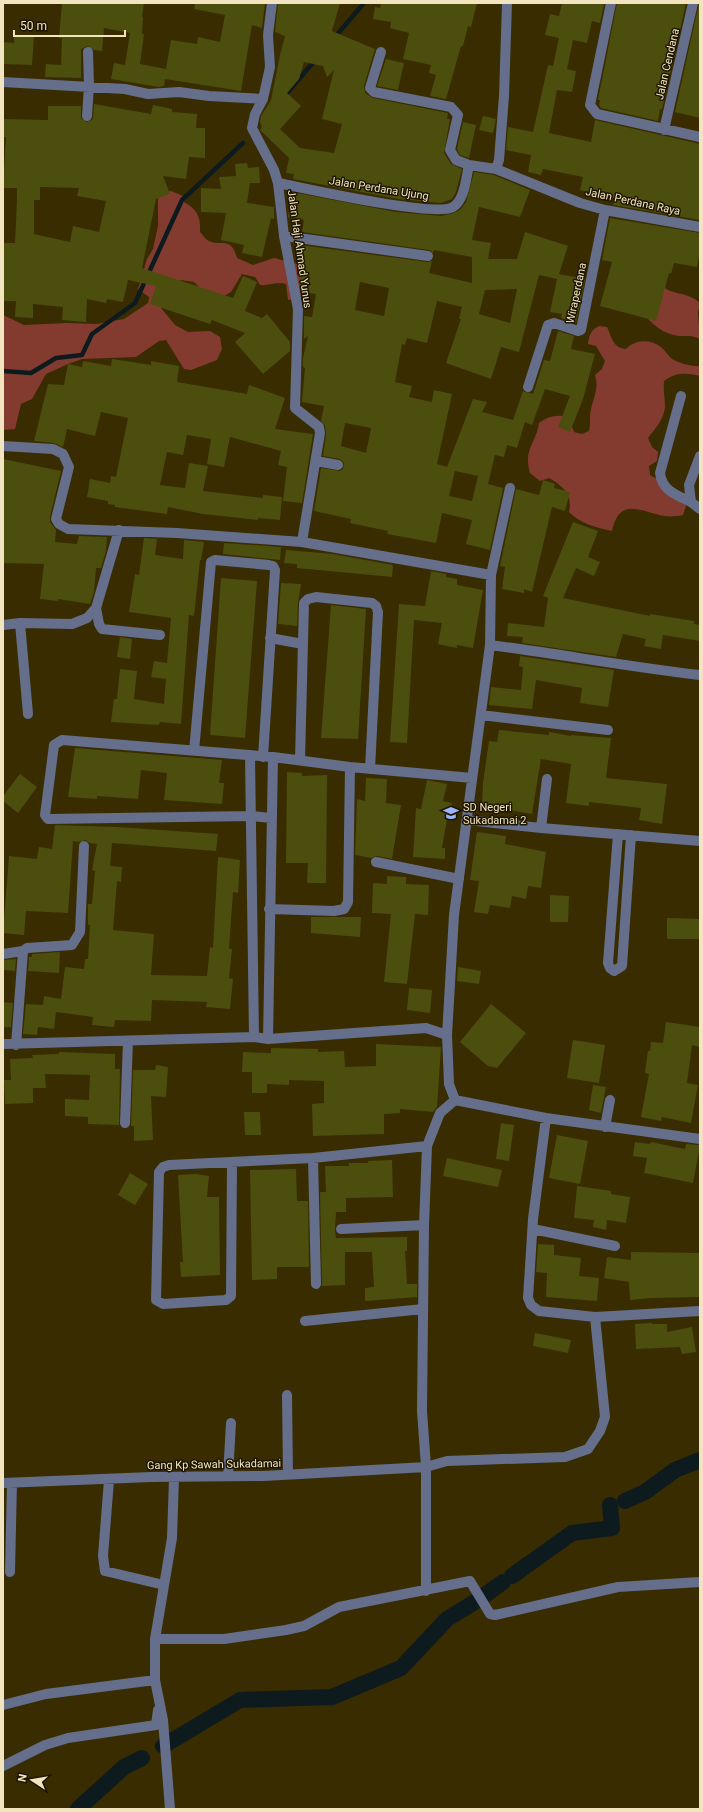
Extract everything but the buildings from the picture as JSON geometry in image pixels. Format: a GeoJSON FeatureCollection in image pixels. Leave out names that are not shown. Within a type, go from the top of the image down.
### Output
{"type":"FeatureCollection","features":[{"type":"Feature","properties":{"kind":"street","name":"Jalan Haji Ahmad Yunus"},"geometry":{"type":"LineString","coordinates":[[272,3],[268,36],[270,67],[263,98],[255,114],[252,128],[274,170],[278,183],[284,236],[298,309],[296,408],[320,427],[316,461],[302,542]]}},
{"type":"Feature","properties":{"kind":"street"},"geometry":{"type":"LineString","coordinates":[[496,169],[499,160],[504,96],[507,3]]}},
{"type":"Feature","properties":{"kind":"street"},"geometry":{"type":"LineString","coordinates":[[611,3],[590,105],[591,109],[597,114],[700,137]]}},
{"type":"Feature","properties":{"kind":"street","name":"Jalan Cendana"},"geometry":{"type":"LineString","coordinates":[[664,130],[693,3]]}},
{"type":"Feature","properties":{"kind":"street"},"geometry":{"type":"LineString","coordinates":[[86,116],[89,86],[88,52]]}},
{"type":"Feature","properties":{"kind":"street","name":"Jalan Perdana Raya"},"geometry":{"type":"LineString","coordinates":[[381,52],[370,88],[374,92],[451,107],[458,115],[450,150],[456,160],[469,165],[496,169],[580,203],[605,210],[700,227]]}},
{"type":"Feature","properties":{"kind":"street"},"geometry":{"type":"LineString","coordinates":[[3,82],[89,86],[125,89],[148,94],[179,92],[209,96],[263,98]]}},
{"type":"Feature","properties":{"kind":"street","name":"Jalan Perdana Ujung"},"geometry":{"type":"LineString","coordinates":[[278,183],[414,208],[445,210],[454,207],[459,200],[463,192],[469,165]]}},
{"type":"Feature","properties":{"kind":"street","name":"Wiraperdana"},"geometry":{"type":"LineString","coordinates":[[528,387],[548,325],[554,323],[578,331],[581,330],[605,210]]}},
{"type":"Feature","properties":{"kind":"street"},"geometry":{"type":"LineString","coordinates":[[284,236],[428,256]]}},
{"type":"Feature","properties":{"kind":"street"},"geometry":{"type":"LineString","coordinates":[[681,396],[660,473],[661,480],[666,489],[691,502],[700,509]]}},
{"type":"Feature","properties":{"kind":"street"},"geometry":{"type":"LineString","coordinates":[[3,446],[53,449],[63,454],[69,467],[56,519],[59,524],[68,529],[119,530],[302,542],[491,575]]}},
{"type":"Feature","properties":{"kind":"street"},"geometry":{"type":"LineString","coordinates":[[691,502],[689,485],[700,456]]}},
{"type":"Feature","properties":{"kind":"street"},"geometry":{"type":"LineString","coordinates":[[316,461],[338,465]]}},
{"type":"Feature","properties":{"kind":"street"},"geometry":{"type":"LineString","coordinates":[[455,1100],[449,1084],[447,1035],[454,914],[490,645],[491,575],[510,488]]}},
{"type":"Feature","properties":{"kind":"street"},"geometry":{"type":"LineString","coordinates":[[3,625],[20,622],[72,624],[87,618],[96,608],[119,530]]}},
{"type":"Feature","properties":{"kind":"street"},"geometry":{"type":"LineString","coordinates":[[194,751],[211,562],[215,560],[273,566],[275,570],[270,638],[268,757],[271,818],[268,1039]]}},
{"type":"Feature","properties":{"kind":"street"},"geometry":{"type":"LineString","coordinates":[[300,760],[304,603],[308,599],[316,597],[372,602],[376,606],[378,612],[370,769]]}},
{"type":"Feature","properties":{"kind":"street"},"geometry":{"type":"LineString","coordinates":[[96,608],[99,624],[102,629],[160,635]]}},
{"type":"Feature","properties":{"kind":"street"},"geometry":{"type":"LineString","coordinates":[[20,622],[28,714]]}},
{"type":"Feature","properties":{"kind":"street"},"geometry":{"type":"LineString","coordinates":[[270,638],[302,644]]}},
{"type":"Feature","properties":{"kind":"street"},"geometry":{"type":"LineString","coordinates":[[490,645],[579,657],[632,667],[700,675]]}},
{"type":"Feature","properties":{"kind":"street"},"geometry":{"type":"LineString","coordinates":[[481,715],[608,730]]}},
{"type":"Feature","properties":{"kind":"street"},"geometry":{"type":"LineString","coordinates":[[271,818],[251,816],[48,819],[45,815],[54,745],[56,742],[62,740],[250,757],[268,757],[350,767],[472,778]]}},
{"type":"Feature","properties":{"kind":"street"},"geometry":{"type":"LineString","coordinates":[[250,757],[254,1037]]}},
{"type":"Feature","properties":{"kind":"street"},"geometry":{"type":"LineString","coordinates":[[269,909],[334,911],[344,909],[348,902],[350,767]]}},
{"type":"Feature","properties":{"kind":"street"},"geometry":{"type":"LineString","coordinates":[[541,828],[547,779]]}},
{"type":"Feature","properties":{"kind":"street"},"geometry":{"type":"LineString","coordinates":[[467,820],[700,842]]}},
{"type":"Feature","properties":{"kind":"street"},"geometry":{"type":"LineString","coordinates":[[618,834],[608,963],[610,968],[614,971],[622,966],[631,836]]}},
{"type":"Feature","properties":{"kind":"street"},"geometry":{"type":"LineString","coordinates":[[3,954],[23,951],[27,948],[72,945],[75,942],[80,932],[84,846]]}},
{"type":"Feature","properties":{"kind":"street"},"geometry":{"type":"LineString","coordinates":[[376,862],[459,880]]}},
{"type":"Feature","properties":{"kind":"street"},"geometry":{"type":"LineString","coordinates":[[252,934],[269,933]]}},
{"type":"Feature","properties":{"kind":"street"},"geometry":{"type":"LineString","coordinates":[[16,1045],[23,951]]}},
{"type":"Feature","properties":{"kind":"street"},"geometry":{"type":"LineString","coordinates":[[3,1044],[16,1045],[254,1037],[268,1039],[426,1028],[447,1035]]}},
{"type":"Feature","properties":{"kind":"street"},"geometry":{"type":"LineString","coordinates":[[125,1123],[128,1041]]}},
{"type":"Feature","properties":{"kind":"street"},"geometry":{"type":"LineString","coordinates":[[455,1100],[605,1128],[700,1139]]}},
{"type":"Feature","properties":{"kind":"street"},"geometry":{"type":"LineString","coordinates":[[426,1591],[426,1467],[422,1412],[424,1225],[427,1146],[440,1113],[455,1100]]}},
{"type":"Feature","properties":{"kind":"street"},"geometry":{"type":"LineString","coordinates":[[605,1128],[610,1100]]}},
{"type":"Feature","properties":{"kind":"street"},"geometry":{"type":"LineString","coordinates":[[546,1118],[533,1229],[528,1298],[531,1305],[539,1311],[595,1316],[700,1311]]}},
{"type":"Feature","properties":{"kind":"street"},"geometry":{"type":"LineString","coordinates":[[232,1162],[231,1296],[226,1300],[163,1304],[159,1302],[156,1300],[159,1172],[163,1167],[169,1165],[312,1158],[427,1146]]}},
{"type":"Feature","properties":{"kind":"street"},"geometry":{"type":"LineString","coordinates":[[312,1158],[316,1284]]}},
{"type":"Feature","properties":{"kind":"street"},"geometry":{"type":"LineString","coordinates":[[341,1230],[424,1225]]}},
{"type":"Feature","properties":{"kind":"street"},"geometry":{"type":"LineString","coordinates":[[533,1229],[615,1246]]}},
{"type":"Feature","properties":{"kind":"street"},"geometry":{"type":"LineString","coordinates":[[305,1321],[423,1309]]}},
{"type":"Feature","properties":{"kind":"street","name":"Gang Kp Sawah Sukadamai"},"geometry":{"type":"LineString","coordinates":[[8,1483],[109,1480],[151,1477],[174,1478],[288,1475],[426,1467],[447,1461],[565,1457],[588,1449],[600,1431],[605,1417],[595,1316]]}},
{"type":"Feature","properties":{"kind":"street"},"geometry":{"type":"LineString","coordinates":[[287,1395],[288,1475]]}},
{"type":"Feature","properties":{"kind":"street"},"geometry":{"type":"LineString","coordinates":[[228,1476],[231,1423]]}},
{"type":"Feature","properties":{"kind":"street"},"geometry":{"type":"LineString","coordinates":[[170,1809],[164,1734],[155,1680],[155,1639],[172,1538],[174,1478]]}},
{"type":"Feature","properties":{"kind":"street"},"geometry":{"type":"LineString","coordinates":[[109,1480],[104,1556],[105,1571],[164,1585]]}},
{"type":"Feature","properties":{"kind":"street"},"geometry":{"type":"LineString","coordinates":[[8,1483],[10,1572]]}},
{"type":"Feature","properties":{"kind":"street"},"geometry":{"type":"LineString","coordinates":[[155,1639],[224,1639],[286,1630],[304,1626],[339,1607],[470,1582],[490,1614],[495,1615],[618,1587],[700,1582]]}},
{"type":"Feature","properties":{"kind":"street"},"geometry":{"type":"LineString","coordinates":[[3,1705],[46,1694],[155,1680]]}},
{"type":"Feature","properties":{"kind":"street"},"geometry":{"type":"LineString","coordinates":[[3,1766],[45,1745],[68,1738],[156,1725],[158,1698]]}},
{"type":"Feature","properties":{"kind":"shaded area"},"geometry":{"type":"Polygon","coordinates":[[[171,191],[183,196],[184,202],[195,211],[200,222],[200,232],[206,239],[213,243],[225,243],[232,246],[237,258],[253,265],[274,258],[297,264],[297,275],[313,277],[311,289],[298,298],[288,300],[286,284],[280,283],[260,285],[255,277],[242,274],[231,292],[222,297],[208,296],[194,282],[181,280],[161,296],[161,308],[175,325],[188,332],[210,331],[220,337],[222,349],[217,360],[191,370],[184,369],[166,340],[159,341],[136,357],[82,359],[46,374],[32,399],[21,404],[15,429],[3,430],[3,315],[24,325],[67,323],[97,324],[124,319],[148,303],[149,297],[138,289],[147,259],[153,249],[158,226],[158,199],[160,193],[171,191]]]}},
{"type":"Feature","properties":{"kind":"shaded area"},"geometry":{"type":"Polygon","coordinates":[[[662,280],[666,289],[692,297],[700,303],[698,313],[700,339],[692,336],[669,334],[657,327],[646,317],[662,280]]]}},
{"type":"Feature","properties":{"kind":"shaded area"},"geometry":{"type":"Polygon","coordinates":[[[599,326],[607,327],[618,347],[626,349],[634,343],[648,341],[657,344],[675,360],[689,365],[700,366],[700,376],[681,374],[664,381],[665,407],[663,416],[659,424],[648,438],[652,447],[658,452],[657,461],[649,466],[650,475],[679,491],[686,506],[683,515],[667,516],[640,510],[626,510],[620,513],[612,531],[600,528],[583,522],[569,512],[570,501],[566,492],[559,484],[549,478],[540,481],[530,473],[528,456],[537,433],[539,423],[553,416],[564,416],[568,417],[574,432],[582,434],[589,431],[590,412],[596,392],[595,375],[602,369],[605,361],[596,346],[588,344],[591,333],[599,326]]]}},
{"type":"Feature","properties":{"kind":"waterway"},"geometry":{"type":"LineString","coordinates":[[335,37],[364,3]]}},
{"type":"Feature","properties":{"kind":"waterway"},"geometry":{"type":"LineString","coordinates":[[283,98],[316,59]]}},
{"type":"Feature","properties":{"kind":"waterway"},"geometry":{"type":"LineString","coordinates":[[3,371],[31,373],[56,358],[82,355],[92,334],[135,303],[182,200],[243,143]]}},
{"type":"Feature","properties":{"kind":"waterway"},"geometry":{"type":"LineString","coordinates":[[625,1501],[645,1492],[675,1470],[700,1460]]}},
{"type":"Feature","properties":{"kind":"waterway"},"geometry":{"type":"LineString","coordinates":[[512,1576],[572,1533],[612,1528],[610,1505]]}},
{"type":"Feature","properties":{"kind":"waterway"},"geometry":{"type":"LineString","coordinates":[[163,1746],[240,1700],[332,1697],[401,1668],[447,1619],[478,1600],[503,1582]]}},
{"type":"Feature","properties":{"kind":"waterway"},"geometry":{"type":"LineString","coordinates":[[78,1809],[124,1767],[142,1758]]}},
{"type":"Feature","properties":{"kind":"place","name":"SD Negeri Sukadamai 2"},"geometry":{"type":"Point","coordinates":[451,813]}}]}
